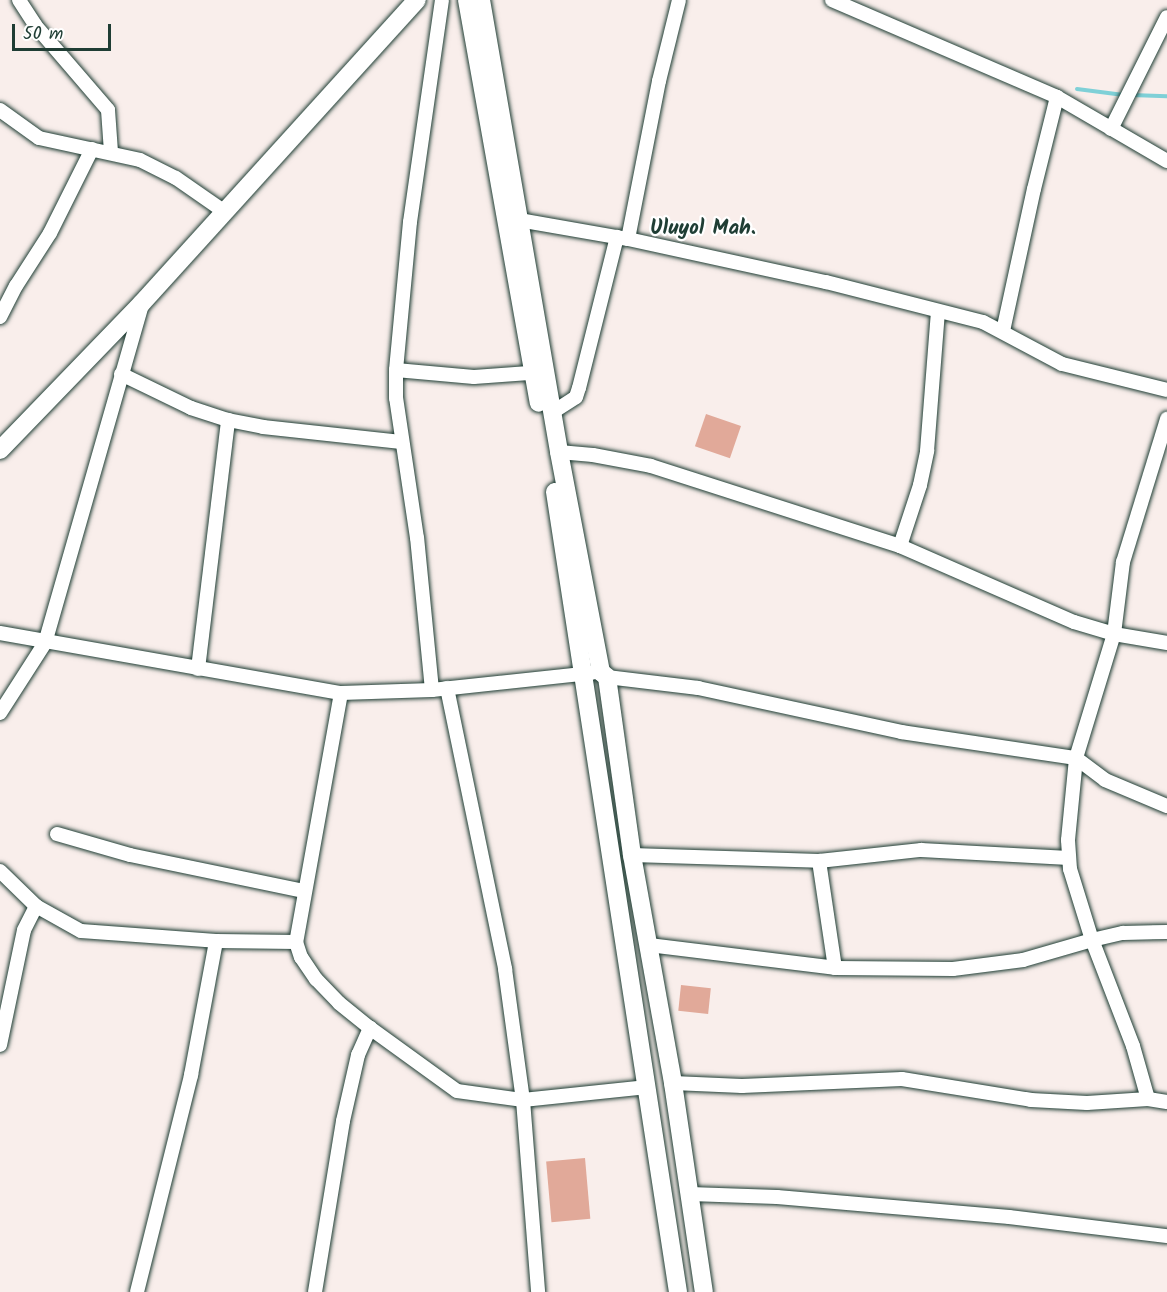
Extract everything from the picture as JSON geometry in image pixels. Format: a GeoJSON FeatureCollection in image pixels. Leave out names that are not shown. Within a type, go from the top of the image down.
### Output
{"type":"FeatureCollection","features":[{"type":"Feature","properties":{"kind":"main road"},"geometry":{"type":"LineString","coordinates":[[1,446],[142,303],[417,0]]}},
{"type":"Feature","properties":{"kind":"main road"},"geometry":{"type":"LineString","coordinates":[[467,0],[649,945],[673,1083],[704,1292]]}},
{"type":"Feature","properties":{"kind":"main road"},"geometry":{"type":"LineString","coordinates":[[480,0],[519,220],[540,372],[553,412],[598,674],[647,1087],[678,1292]]}},
{"type":"Feature","properties":{"kind":"street"},"geometry":{"type":"LineString","coordinates":[[19,0],[35,25],[108,110],[111,152]]}},
{"type":"Feature","properties":{"kind":"street"},"geometry":{"type":"LineString","coordinates":[[432,690],[417,538],[401,442],[396,370],[410,222],[441,0]]}},
{"type":"Feature","properties":{"kind":"street"},"geometry":{"type":"LineString","coordinates":[[553,412],[576,397],[579,388],[622,238],[679,0]]}},
{"type":"Feature","properties":{"kind":"street"},"geometry":{"type":"LineString","coordinates":[[831,0],[1057,97],[1167,160]]}},
{"type":"Feature","properties":{"kind":"street"},"geometry":{"type":"LineString","coordinates":[[1111,129],[1167,17]]}},
{"type":"Feature","properties":{"kind":"street"},"geometry":{"type":"LineString","coordinates":[[1003,331],[1057,97]]}},
{"type":"Feature","properties":{"kind":"street"},"geometry":{"type":"LineString","coordinates":[[0,110],[39,138],[140,160],[176,178],[225,212]]}},
{"type":"Feature","properties":{"kind":"street"},"geometry":{"type":"LineString","coordinates":[[0,317],[16,286],[50,233],[92,149]]}},
{"type":"Feature","properties":{"kind":"street"},"geometry":{"type":"LineString","coordinates":[[519,220],[622,238],[826,282],[983,322],[1062,364],[1167,390]]}},
{"type":"Feature","properties":{"kind":"street"},"geometry":{"type":"LineString","coordinates":[[0,713],[45,643],[142,303]]}},
{"type":"Feature","properties":{"kind":"street"},"geometry":{"type":"LineString","coordinates":[[900,546],[920,486],[927,451],[938,311]]}},
{"type":"Feature","properties":{"kind":"street"},"geometry":{"type":"LineString","coordinates":[[396,370],[474,377],[540,372]]}},
{"type":"Feature","properties":{"kind":"street"},"geometry":{"type":"LineString","coordinates":[[121,374],[191,408],[228,420],[263,427],[401,442]]}},
{"type":"Feature","properties":{"kind":"street"},"geometry":{"type":"LineString","coordinates":[[1148,1099],[1132,1046],[1092,940],[1070,869],[1068,840],[1076,758],[1114,634],[1123,562],[1167,419]]}},
{"type":"Feature","properties":{"kind":"street"},"geometry":{"type":"LineString","coordinates":[[198,669],[228,420]]}},
{"type":"Feature","properties":{"kind":"street"},"geometry":{"type":"LineString","coordinates":[[560,452],[593,454],[651,466],[900,546],[1074,622],[1114,634],[1167,643]]}},
{"type":"Feature","properties":{"kind":"street"},"geometry":{"type":"LineString","coordinates":[[0,633],[45,643],[340,693],[432,690],[598,674],[698,688],[901,732],[1076,758],[1105,780],[1167,806]]}},
{"type":"Feature","properties":{"kind":"street"},"geometry":{"type":"LineString","coordinates":[[447,688],[505,969],[523,1100],[538,1292]]}},
{"type":"Feature","properties":{"kind":"street"},"geometry":{"type":"LineString","coordinates":[[340,693],[296,942],[316,979],[370,1028],[457,1091],[523,1100],[647,1087]]}},
{"type":"Feature","properties":{"kind":"street"},"geometry":{"type":"LineString","coordinates":[[57,834],[130,855],[304,891]]}},
{"type":"Feature","properties":{"kind":"street"},"geometry":{"type":"LineString","coordinates":[[632,855],[819,861],[921,850],[1069,858]]}},
{"type":"Feature","properties":{"kind":"street"},"geometry":{"type":"LineString","coordinates":[[819,861],[835,968]]}},
{"type":"Feature","properties":{"kind":"street"},"geometry":{"type":"LineString","coordinates":[[0,871],[36,906],[81,931],[216,941],[296,942]]}},
{"type":"Feature","properties":{"kind":"street"},"geometry":{"type":"LineString","coordinates":[[0,1045],[24,930],[36,906]]}},
{"type":"Feature","properties":{"kind":"street"},"geometry":{"type":"LineString","coordinates":[[649,945],[835,968],[952,969],[987,967],[1023,960],[1092,940],[1144,931],[1167,932]]}},
{"type":"Feature","properties":{"kind":"street"},"geometry":{"type":"LineString","coordinates":[[137,1292],[191,1075],[216,941]]}},
{"type":"Feature","properties":{"kind":"street"},"geometry":{"type":"LineString","coordinates":[[315,1292],[343,1121],[358,1055],[370,1028]]}},
{"type":"Feature","properties":{"kind":"street"},"geometry":{"type":"LineString","coordinates":[[673,1083],[742,1086],[902,1079],[1042,1101],[1087,1104],[1148,1099],[1167,1102]]}},
{"type":"Feature","properties":{"kind":"street"},"geometry":{"type":"LineString","coordinates":[[690,1194],[777,1197],[1009,1217],[1167,1236]]}},
{"type":"Feature","properties":{"kind":"building"},"geometry":{"type":"Polygon","coordinates":[[[706,414],[741,426],[730,458],[695,446],[706,414]]]}},
{"type":"Feature","properties":{"kind":"building"},"geometry":{"type":"Polygon","coordinates":[[[681,985],[711,988],[708,1014],[678,1011],[681,985]]]}},
{"type":"Feature","properties":{"kind":"building"},"geometry":{"type":"Polygon","coordinates":[[[585,1158],[590,1219],[551,1222],[546,1161],[585,1158]]]}},
{"type":"Feature","properties":{"kind":"waterway"},"geometry":{"type":"LineString","coordinates":[[1077,89],[1124,95]]}},
{"type":"Feature","properties":{"kind":"waterway"},"geometry":{"type":"LineString","coordinates":[[1131,95],[1167,96]]}},
{"type":"Feature","properties":{"kind":"district","name":"Uluyol Mah."},"geometry":{"type":"Point","coordinates":[703,229]}}]}
